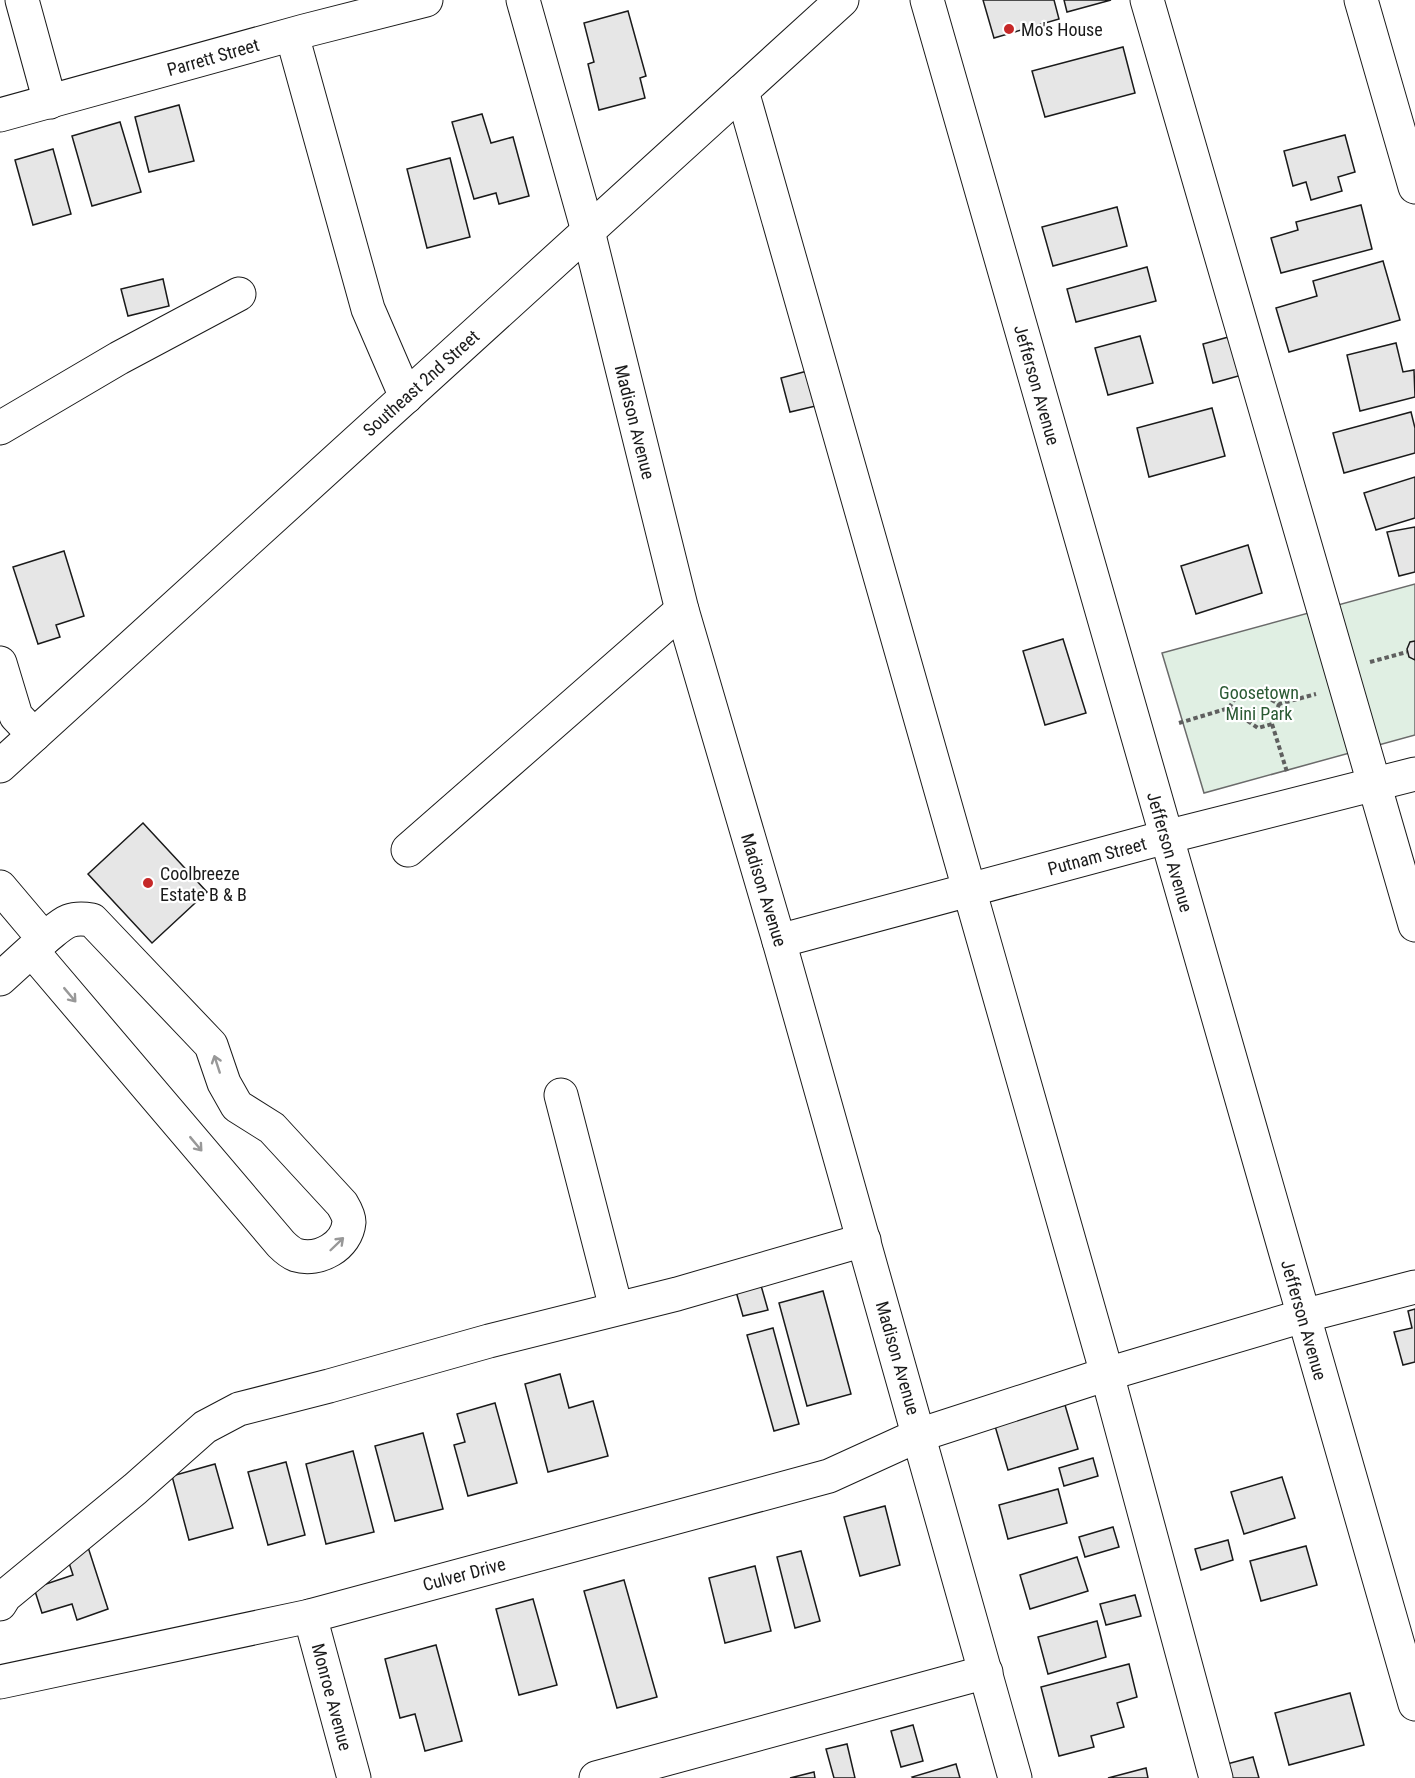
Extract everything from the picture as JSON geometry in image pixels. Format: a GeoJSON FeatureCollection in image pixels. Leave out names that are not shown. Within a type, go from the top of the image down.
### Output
{"type":"FeatureCollection","features":[{"type":"Feature","properties":{"kind":"street"},"geometry":{"type":"LineString","coordinates":[[22,0],[50,102]]}},
{"type":"Feature","properties":{"kind":"street","name":"Parrett Street"},"geometry":{"type":"LineString","coordinates":[[0,115],[292,34],[426,0]]}},
{"type":"Feature","properties":{"kind":"street","name":"Madison Avenue"},"geometry":{"type":"LineString","coordinates":[[523,0],[588,231],[682,610],[780,941],[1015,1778]]}},
{"type":"Feature","properties":{"kind":"street","name":"Southeast 2nd Street"},"geometry":{"type":"LineString","coordinates":[[0,766],[842,0]]}},
{"type":"Feature","properties":{"kind":"street","name":"Jefferson Avenue"},"geometry":{"type":"LineString","coordinates":[[927,0],[1415,1704]]}},
{"type":"Feature","properties":{"kind":"street"},"geometry":{"type":"LineString","coordinates":[[1147,0],[1415,925]]}},
{"type":"Feature","properties":{"kind":"street"},"geometry":{"type":"LineString","coordinates":[[1361,0],[1415,188]]}},
{"type":"Feature","properties":{"kind":"street"},"geometry":{"type":"LineString","coordinates":[[292,34],[368,309],[406,397]]}},
{"type":"Feature","properties":{"kind":"street"},"geometry":{"type":"LineString","coordinates":[[741,91],[1107,1374],[1216,1778]]}},
{"type":"Feature","properties":{"kind":"street"},"geometry":{"type":"LineString","coordinates":[[0,428],[118,358],[239,294]]}},
{"type":"Feature","properties":{"kind":"street"},"geometry":{"type":"LineString","coordinates":[[408,850],[682,610]]}},
{"type":"Feature","properties":{"kind":"street"},"geometry":{"type":"LineString","coordinates":[[0,663],[16,716],[34,735]]}},
{"type":"Feature","properties":{"kind":"street","name":"Putnam Street"},"geometry":{"type":"LineString","coordinates":[[780,941],[1166,837],[1415,774]]}},
{"type":"Feature","properties":{"kind":"street"},"geometry":{"type":"LineString","coordinates":[[0,887],[38,945],[280,1244],[295,1255],[311,1257],[326,1254],[345,1236],[349,1220],[342,1204],[272,1128],[237,1106],[224,1083],[211,1045],[92,920],[69,919],[38,945],[0,979]]}},
{"type":"Feature","properties":{"kind":"street"},"geometry":{"type":"LineString","coordinates":[[561,1095],[616,1308]]}},
{"type":"Feature","properties":{"kind":"street"},"geometry":{"type":"LineString","coordinates":[[0,1604],[6,1596],[135,1489],[205,1427],[239,1409],[616,1308],[677,1294],[864,1240]]}},
{"type":"Feature","properties":{"kind":"street","name":"Culver Drive"},"geometry":{"type":"LineString","coordinates":[[1,1676],[310,1616],[829,1476],[920,1435],[1107,1374],[1303,1316],[1415,1287]]}},
{"type":"Feature","properties":{"kind":"street","name":"Monroe Avenue"},"geometry":{"type":"LineString","coordinates":[[310,1616],[354,1778]]}},
{"type":"Feature","properties":{"kind":"street"},"geometry":{"type":"LineString","coordinates":[[596,1778],[986,1672]]}},
{"type":"Feature","properties":{"kind":"path"},"geometry":{"type":"LineString","coordinates":[[1363,664],[1407,652]]}},
{"type":"Feature","properties":{"kind":"path"},"geometry":{"type":"LineString","coordinates":[[1179,723],[1229,708],[1237,695],[1253,690],[1279,704],[1325,692]]}},
{"type":"Feature","properties":{"kind":"path"},"geometry":{"type":"LineString","coordinates":[[1279,704],[1272,724],[1287,775]]}},
{"type":"Feature","properties":{"kind":"path"},"geometry":{"type":"LineString","coordinates":[[1229,708],[1258,728],[1272,724]]}},
{"type":"Feature","properties":{"kind":"green space","name":"Goosetown Mini Park"},"geometry":{"type":"Polygon","coordinates":[[[1415,584],[1415,735],[1204,793],[1162,653],[1415,584]]]}},
{"type":"Feature","properties":{"kind":"building","name":"Mo's House"},"geometry":{"type":"Polygon","coordinates":[[[983,0],[1054,0],[1059,19],[994,38],[983,0]]]}},
{"type":"Feature","properties":{"kind":"building"},"geometry":{"type":"Polygon","coordinates":[[[1064,0],[1111,0],[1067,12],[1064,0]]]}},
{"type":"Feature","properties":{"kind":"building"},"geometry":{"type":"Polygon","coordinates":[[[628,11],[646,76],[640,78],[645,98],[599,110],[588,64],[594,62],[584,23],[628,11]]]}},
{"type":"Feature","properties":{"kind":"building"},"geometry":{"type":"Polygon","coordinates":[[[1123,47],[1135,93],[1045,117],[1032,71],[1123,47]]]}},
{"type":"Feature","properties":{"kind":"building"},"geometry":{"type":"Polygon","coordinates":[[[179,105],[194,161],[149,172],[135,117],[179,105]]]}},
{"type":"Feature","properties":{"kind":"building"},"geometry":{"type":"Polygon","coordinates":[[[482,114],[491,143],[513,137],[529,196],[499,204],[496,193],[474,199],[452,122],[482,114]]]}},
{"type":"Feature","properties":{"kind":"building"},"geometry":{"type":"Polygon","coordinates":[[[120,122],[141,192],[92,206],[72,136],[120,122]]]}},
{"type":"Feature","properties":{"kind":"building"},"geometry":{"type":"Polygon","coordinates":[[[1345,135],[1355,172],[1338,177],[1342,191],[1311,200],[1306,182],[1293,186],[1284,151],[1345,135]]]}},
{"type":"Feature","properties":{"kind":"building"},"geometry":{"type":"Polygon","coordinates":[[[53,149],[71,214],[33,225],[15,160],[53,149]]]}},
{"type":"Feature","properties":{"kind":"building"},"geometry":{"type":"Polygon","coordinates":[[[450,158],[470,237],[427,248],[407,169],[450,158]]]}},
{"type":"Feature","properties":{"kind":"building"},"geometry":{"type":"Polygon","coordinates":[[[1361,205],[1372,249],[1281,273],[1271,238],[1298,230],[1296,222],[1361,205]]]}},
{"type":"Feature","properties":{"kind":"building"},"geometry":{"type":"Polygon","coordinates":[[[1117,207],[1127,246],[1053,266],[1042,227],[1117,207]]]}},
{"type":"Feature","properties":{"kind":"building"},"geometry":{"type":"Polygon","coordinates":[[[1383,261],[1400,320],[1289,352],[1276,308],[1317,296],[1313,281],[1383,261]]]}},
{"type":"Feature","properties":{"kind":"building"},"geometry":{"type":"Polygon","coordinates":[[[1147,267],[1156,301],[1076,322],[1067,289],[1147,267]]]}},
{"type":"Feature","properties":{"kind":"building"},"geometry":{"type":"Polygon","coordinates":[[[163,279],[169,306],[128,316],[121,289],[163,279]]]}},
{"type":"Feature","properties":{"kind":"building"},"geometry":{"type":"Polygon","coordinates":[[[1140,336],[1153,383],[1108,395],[1095,348],[1140,336]]]}},
{"type":"Feature","properties":{"kind":"building"},"geometry":{"type":"Polygon","coordinates":[[[1232,336],[1242,375],[1213,383],[1203,344],[1232,336]]]}},
{"type":"Feature","properties":{"kind":"building"},"geometry":{"type":"Polygon","coordinates":[[[1396,343],[1403,372],[1414,370],[1415,397],[1360,411],[1347,355],[1396,343]]]}},
{"type":"Feature","properties":{"kind":"building"},"geometry":{"type":"Polygon","coordinates":[[[811,370],[820,405],[790,412],[781,378],[811,370]]]}},
{"type":"Feature","properties":{"kind":"building"},"geometry":{"type":"Polygon","coordinates":[[[1212,408],[1225,456],[1149,477],[1137,428],[1212,408]]]}},
{"type":"Feature","properties":{"kind":"building"},"geometry":{"type":"Polygon","coordinates":[[[1411,412],[1415,428],[1415,453],[1344,473],[1333,433],[1411,412]]]}},
{"type":"Feature","properties":{"kind":"building"},"geometry":{"type":"Polygon","coordinates":[[[1415,477],[1415,518],[1376,530],[1364,493],[1415,477]]]}},
{"type":"Feature","properties":{"kind":"building"},"geometry":{"type":"Polygon","coordinates":[[[1415,527],[1415,572],[1399,576],[1387,532],[1415,527]]]}},
{"type":"Feature","properties":{"kind":"building"},"geometry":{"type":"Polygon","coordinates":[[[1248,545],[1262,593],[1196,614],[1181,566],[1248,545]]]}},
{"type":"Feature","properties":{"kind":"building"},"geometry":{"type":"Polygon","coordinates":[[[64,551],[84,616],[56,625],[60,637],[38,644],[13,567],[64,551]]]}},
{"type":"Feature","properties":{"kind":"building"},"geometry":{"type":"Polygon","coordinates":[[[1063,639],[1086,713],[1045,725],[1023,651],[1063,639]]]}},
{"type":"Feature","properties":{"kind":"building"},"geometry":{"type":"Polygon","coordinates":[[[1415,641],[1415,660],[1409,657],[1407,649],[1410,642],[1415,641]]]}},
{"type":"Feature","properties":{"kind":"building","name":"Coolbreeze Estate B & B"},"geometry":{"type":"Polygon","coordinates":[[[143,823],[207,892],[152,943],[88,874],[143,823]]]}},
{"type":"Feature","properties":{"kind":"building"},"geometry":{"type":"Polygon","coordinates":[[[760,1282],[768,1310],[743,1316],[735,1288],[760,1282]]]}},
{"type":"Feature","properties":{"kind":"building"},"geometry":{"type":"Polygon","coordinates":[[[823,1291],[851,1394],[807,1406],[779,1303],[823,1291]]]}},
{"type":"Feature","properties":{"kind":"building"},"geometry":{"type":"Polygon","coordinates":[[[1415,1309],[1415,1362],[1403,1365],[1394,1332],[1412,1328],[1408,1311],[1415,1309]]]}},
{"type":"Feature","properties":{"kind":"building"},"geometry":{"type":"Polygon","coordinates":[[[773,1328],[799,1424],[774,1431],[747,1335],[773,1328]]]}},
{"type":"Feature","properties":{"kind":"building"},"geometry":{"type":"Polygon","coordinates":[[[560,1374],[569,1408],[593,1401],[608,1456],[548,1472],[525,1384],[560,1374]]]}},
{"type":"Feature","properties":{"kind":"building"},"geometry":{"type":"Polygon","coordinates":[[[495,1403],[517,1483],[468,1496],[454,1445],[465,1442],[457,1414],[495,1403]]]}},
{"type":"Feature","properties":{"kind":"building"},"geometry":{"type":"Polygon","coordinates":[[[1065,1405],[1078,1449],[1008,1470],[995,1426],[1065,1405]]]}},
{"type":"Feature","properties":{"kind":"building"},"geometry":{"type":"Polygon","coordinates":[[[423,1433],[443,1509],[395,1521],[375,1446],[423,1433]]]}},
{"type":"Feature","properties":{"kind":"building"},"geometry":{"type":"Polygon","coordinates":[[[353,1451],[374,1532],[326,1544],[306,1464],[353,1451]]]}},
{"type":"Feature","properties":{"kind":"building"},"geometry":{"type":"Polygon","coordinates":[[[1093,1458],[1098,1476],[1064,1486],[1059,1468],[1093,1458]]]}},
{"type":"Feature","properties":{"kind":"building"},"geometry":{"type":"Polygon","coordinates":[[[286,1462],[305,1535],[268,1545],[248,1472],[286,1462]]]}},
{"type":"Feature","properties":{"kind":"building"},"geometry":{"type":"Polygon","coordinates":[[[215,1464],[233,1528],[189,1540],[172,1476],[215,1464]]]}},
{"type":"Feature","properties":{"kind":"building"},"geometry":{"type":"Polygon","coordinates":[[[1282,1477],[1295,1518],[1244,1534],[1231,1492],[1282,1477]]]}},
{"type":"Feature","properties":{"kind":"building"},"geometry":{"type":"Polygon","coordinates":[[[1058,1489],[1067,1523],[1008,1539],[999,1505],[1058,1489]]]}},
{"type":"Feature","properties":{"kind":"building"},"geometry":{"type":"Polygon","coordinates":[[[885,1506],[900,1565],[860,1576],[844,1517],[885,1506]]]}},
{"type":"Feature","properties":{"kind":"building"},"geometry":{"type":"Polygon","coordinates":[[[1113,1527],[1119,1547],[1085,1557],[1079,1537],[1113,1527]]]}},
{"type":"Feature","properties":{"kind":"building"},"geometry":{"type":"Polygon","coordinates":[[[1228,1540],[1233,1560],[1201,1570],[1195,1549],[1228,1540]]]}},
{"type":"Feature","properties":{"kind":"building"},"geometry":{"type":"Polygon","coordinates":[[[87,1544],[108,1609],[77,1620],[72,1604],[42,1613],[34,1588],[73,1575],[65,1551],[87,1544]]]}},
{"type":"Feature","properties":{"kind":"building"},"geometry":{"type":"Polygon","coordinates":[[[1306,1546],[1317,1585],[1261,1601],[1250,1561],[1306,1546]]]}},
{"type":"Feature","properties":{"kind":"building"},"geometry":{"type":"Polygon","coordinates":[[[801,1551],[820,1621],[795,1628],[777,1557],[801,1551]]]}},
{"type":"Feature","properties":{"kind":"building"},"geometry":{"type":"Polygon","coordinates":[[[1077,1557],[1088,1591],[1030,1609],[1020,1575],[1077,1557]]]}},
{"type":"Feature","properties":{"kind":"building"},"geometry":{"type":"Polygon","coordinates":[[[755,1566],[771,1631],[725,1643],[709,1578],[755,1566]]]}},
{"type":"Feature","properties":{"kind":"building"},"geometry":{"type":"Polygon","coordinates":[[[624,1580],[657,1697],[617,1708],[584,1591],[624,1580]]]}},
{"type":"Feature","properties":{"kind":"building"},"geometry":{"type":"Polygon","coordinates":[[[1135,1595],[1141,1616],[1106,1625],[1100,1604],[1135,1595]]]}},
{"type":"Feature","properties":{"kind":"building"},"geometry":{"type":"Polygon","coordinates":[[[533,1599],[557,1685],[519,1695],[496,1609],[533,1599]]]}},
{"type":"Feature","properties":{"kind":"building"},"geometry":{"type":"Polygon","coordinates":[[[1097,1621],[1106,1657],[1048,1674],[1038,1637],[1097,1621]]]}},
{"type":"Feature","properties":{"kind":"building"},"geometry":{"type":"Polygon","coordinates":[[[436,1645],[462,1741],[425,1751],[415,1714],[400,1718],[385,1659],[436,1645]]]}},
{"type":"Feature","properties":{"kind":"building"},"geometry":{"type":"Polygon","coordinates":[[[1129,1664],[1137,1697],[1117,1703],[1124,1727],[1091,1736],[1094,1747],[1059,1756],[1041,1687],[1129,1664]]]}},
{"type":"Feature","properties":{"kind":"building"},"geometry":{"type":"Polygon","coordinates":[[[1350,1693],[1364,1745],[1289,1765],[1275,1713],[1350,1693]]]}},
{"type":"Feature","properties":{"kind":"building"},"geometry":{"type":"Polygon","coordinates":[[[913,1725],[923,1761],[901,1767],[891,1731],[913,1725]]]}},
{"type":"Feature","properties":{"kind":"building"},"geometry":{"type":"Polygon","coordinates":[[[847,1744],[855,1778],[834,1778],[826,1749],[847,1744]]]}},
{"type":"Feature","properties":{"kind":"building"},"geometry":{"type":"Polygon","coordinates":[[[1253,1757],[1259,1778],[1231,1778],[1227,1764],[1253,1757]]]}},
{"type":"Feature","properties":{"kind":"building"},"geometry":{"type":"Polygon","coordinates":[[[956,1764],[960,1778],[912,1777],[956,1764]]]}},
{"type":"Feature","properties":{"kind":"building"},"geometry":{"type":"Polygon","coordinates":[[[1146,1768],[1148,1778],[1108,1778],[1146,1768]]]}},
{"type":"Feature","properties":{"kind":"building"},"geometry":{"type":"Polygon","coordinates":[[[814,1772],[815,1778],[790,1778],[814,1772]]]}},
{"type":"Feature","properties":{"kind":"place","name":"Mo's House"},"geometry":{"type":"Point","coordinates":[1009,29]}},
{"type":"Feature","properties":{"kind":"place","name":"Coolbreeze Estate B & B"},"geometry":{"type":"Point","coordinates":[148,883]}}]}
